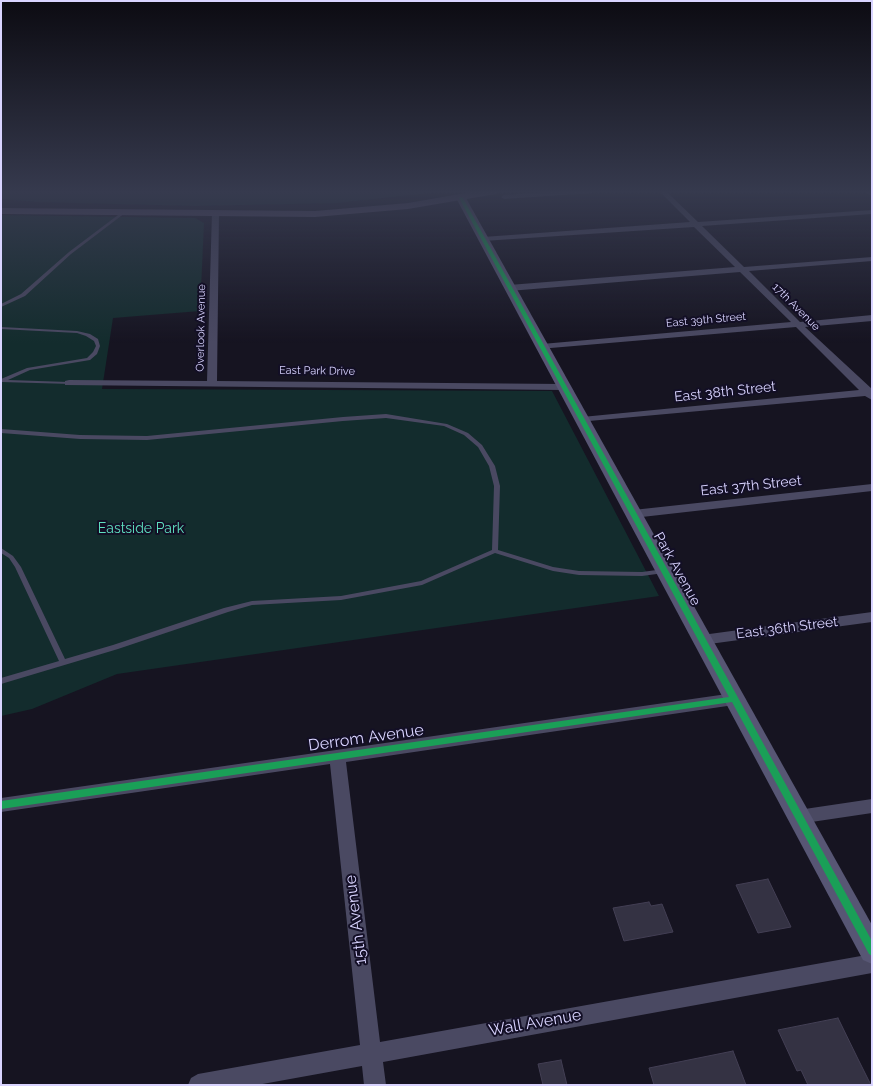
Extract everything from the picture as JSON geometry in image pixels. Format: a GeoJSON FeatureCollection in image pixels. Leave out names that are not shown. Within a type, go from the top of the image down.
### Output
{"type":"FeatureCollection","features":[{"type":"Feature","properties":{"kind":"street","name":"Overlook Avenue"},"geometry":{"type":"LineString","coordinates":[[212,383],[214,242]]}},
{"type":"Feature","properties":{"kind":"street","name":"Park Avenue"},"geometry":{"type":"LineString","coordinates":[[484,242],[872,952]]}},
{"type":"Feature","properties":{"kind":"street","name":"17th Avenue"},"geometry":{"type":"LineString","coordinates":[[714,242],[796,324],[870,394]]}},
{"type":"Feature","properties":{"kind":"street"},"geometry":{"type":"LineString","coordinates":[[509,288],[872,260]]}},
{"type":"Feature","properties":{"kind":"street","name":"East 39th Street"},"geometry":{"type":"LineString","coordinates":[[542,346],[872,318]]}},
{"type":"Feature","properties":{"kind":"street","name":"East Park Drive"},"geometry":{"type":"LineString","coordinates":[[70,383],[563,387]]}},
{"type":"Feature","properties":{"kind":"street","name":"East 38th Street"},"geometry":{"type":"LineString","coordinates":[[582,420],[870,394]]}},
{"type":"Feature","properties":{"kind":"street","name":"East 37th Street"},"geometry":{"type":"LineString","coordinates":[[633,514],[872,487]]}},
{"type":"Feature","properties":{"kind":"street","name":"East 36th Street"},"geometry":{"type":"LineString","coordinates":[[702,640],[872,617]]}},
{"type":"Feature","properties":{"kind":"street","name":"Derrom Avenue"},"geometry":{"type":"LineString","coordinates":[[1,805],[734,699]]}},
{"type":"Feature","properties":{"kind":"street","name":"15th Avenue"},"geometry":{"type":"LineString","coordinates":[[337,756],[375,1085]]}},
{"type":"Feature","properties":{"kind":"street"},"geometry":{"type":"LineString","coordinates":[[798,817],[872,806]]}},
{"type":"Feature","properties":{"kind":"street","name":"Wall Avenue"},"geometry":{"type":"LineString","coordinates":[[198,1085],[371,1052],[872,963]]}},
{"type":"Feature","properties":{"kind":"lane"},"geometry":{"type":"LineString","coordinates":[[1,306],[23,295],[85,242]]}},
{"type":"Feature","properties":{"kind":"lane"},"geometry":{"type":"LineString","coordinates":[[1,328],[77,332],[88,335],[96,340],[98,346],[95,353],[82,361],[29,369],[1,381]]}},
{"type":"Feature","properties":{"kind":"lane"},"geometry":{"type":"LineString","coordinates":[[1,381],[70,383]]}},
{"type":"Feature","properties":{"kind":"lane"},"geometry":{"type":"LineString","coordinates":[[1,431],[80,437],[147,438],[386,416],[446,426],[466,434],[480,446],[492,466],[497,486],[495,551]]}},
{"type":"Feature","properties":{"kind":"lane"},"geometry":{"type":"LineString","coordinates":[[1,550],[12,558],[18,567],[63,662]]}},
{"type":"Feature","properties":{"kind":"lane"},"geometry":{"type":"LineString","coordinates":[[1,681],[252,603],[341,598],[422,583],[495,551],[544,566],[579,573],[642,574],[664,571]]}},
{"type":"Feature","properties":{"kind":"green space","name":"Eastside Park"},"geometry":{"type":"Polygon","coordinates":[[[1,242],[203,242],[200,311],[113,318],[102,389],[552,391],[659,596],[117,674],[32,709],[1,716],[1,242]]]}},
{"type":"Feature","properties":{"kind":"building"},"geometry":{"type":"Polygon","coordinates":[[[768,879],[791,927],[758,933],[736,885],[768,879]]]}},
{"type":"Feature","properties":{"kind":"building"},"geometry":{"type":"Polygon","coordinates":[[[649,902],[651,906],[662,904],[673,932],[624,941],[613,908],[649,902]]]}},
{"type":"Feature","properties":{"kind":"building"},"geometry":{"type":"Polygon","coordinates":[[[838,1018],[871,1085],[808,1085],[801,1070],[797,1071],[778,1030],[838,1018]]]}},
{"type":"Feature","properties":{"kind":"building"},"geometry":{"type":"Polygon","coordinates":[[[733,1051],[746,1085],[654,1085],[649,1068],[733,1051]]]}},
{"type":"Feature","properties":{"kind":"building"},"geometry":{"type":"Polygon","coordinates":[[[561,1060],[567,1085],[543,1085],[538,1064],[561,1060]]]}},
{"type":"Feature","properties":{"kind":"cycle path"},"geometry":{"type":"LineString","coordinates":[[485,242],[872,951]]}},
{"type":"Feature","properties":{"kind":"cycle path"},"geometry":{"type":"LineString","coordinates":[[1,805],[734,699]]}}]}
